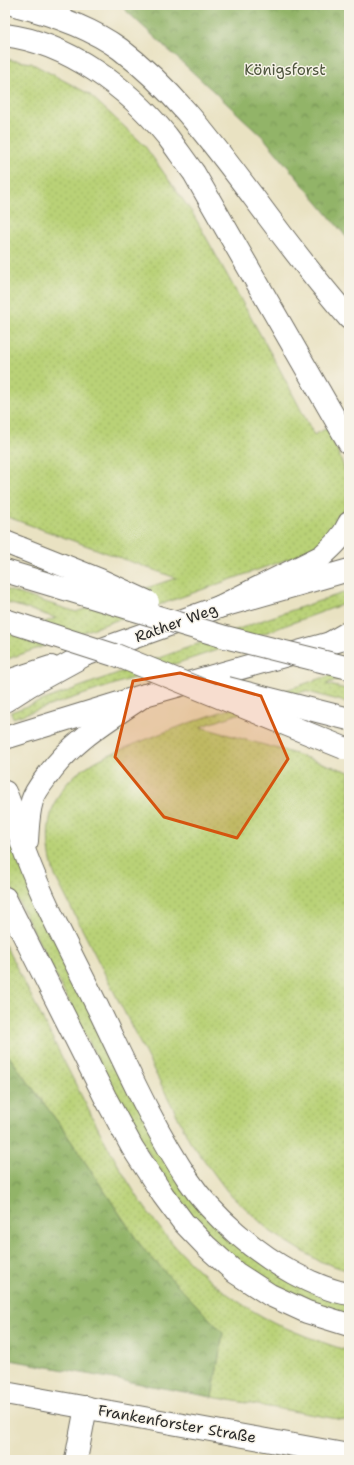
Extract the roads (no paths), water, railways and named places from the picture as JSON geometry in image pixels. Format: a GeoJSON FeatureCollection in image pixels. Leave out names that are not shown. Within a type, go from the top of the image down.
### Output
{"type":"FeatureCollection","features":[{"type":"Feature","properties":{"kind":"main road"},"geometry":{"type":"LineString","coordinates":[[14,5],[44,12],[84,28],[119,49],[169,92],[204,131],[324,290],[349,318]]}},
{"type":"Feature","properties":{"kind":"main road"},"geometry":{"type":"LineString","coordinates":[[5,35],[21,37],[61,51],[98,73],[131,98],[166,136],[194,173],[349,443]]}},
{"type":"Feature","properties":{"kind":"main road"},"geometry":{"type":"LineString","coordinates":[[219,607],[322,556],[335,545],[346,531],[349,523]]}},
{"type":"Feature","properties":{"kind":"main road"},"geometry":{"type":"LineString","coordinates":[[12,545],[100,580],[225,637]]}},
{"type":"Feature","properties":{"kind":"main road","name":"Rather Weg"},"geometry":{"type":"LineString","coordinates":[[5,682],[84,656],[219,607],[349,570]]}},
{"type":"Feature","properties":{"kind":"main road"},"geometry":{"type":"LineString","coordinates":[[5,571],[225,637],[349,668]]}},
{"type":"Feature","properties":{"kind":"main road"},"geometry":{"type":"LineString","coordinates":[[5,620],[115,655],[214,684],[349,719]]}},
{"type":"Feature","properties":{"kind":"main road"},"geometry":{"type":"LineString","coordinates":[[5,738],[145,695],[340,640],[349,632]]}},
{"type":"Feature","properties":{"kind":"main road"},"geometry":{"type":"LineString","coordinates":[[115,655],[347,748]]}},
{"type":"Feature","properties":{"kind":"main road"},"geometry":{"type":"LineString","coordinates":[[5,701],[30,685],[84,656]]}},
{"type":"Feature","properties":{"kind":"main road"},"geometry":{"type":"LineString","coordinates":[[26,854],[28,816],[32,800],[58,761],[72,746],[86,735],[145,695]]}},
{"type":"Feature","properties":{"kind":"main road"},"geometry":{"type":"LineString","coordinates":[[5,792],[14,813],[26,854],[52,914],[145,1106],[189,1182],[209,1206],[254,1248],[280,1266],[311,1282],[349,1294]]}},
{"type":"Feature","properties":{"kind":"main road"},"geometry":{"type":"LineString","coordinates":[[5,898],[132,1148],[183,1222],[207,1247],[236,1273],[270,1295],[307,1312],[349,1325]]}},
{"type":"Feature","properties":{"kind":"main road","name":"Frankenforster Straße"},"geometry":{"type":"LineString","coordinates":[[5,1393],[349,1455]]}},
{"type":"Feature","properties":{"kind":"main road"},"geometry":{"type":"LineString","coordinates":[[76,1460],[86,1407]]}},
{"type":"Feature","properties":{"kind":"park label","name":"Königsforst"},"geometry":{"type":"Point","coordinates":[285,70]}}]}
